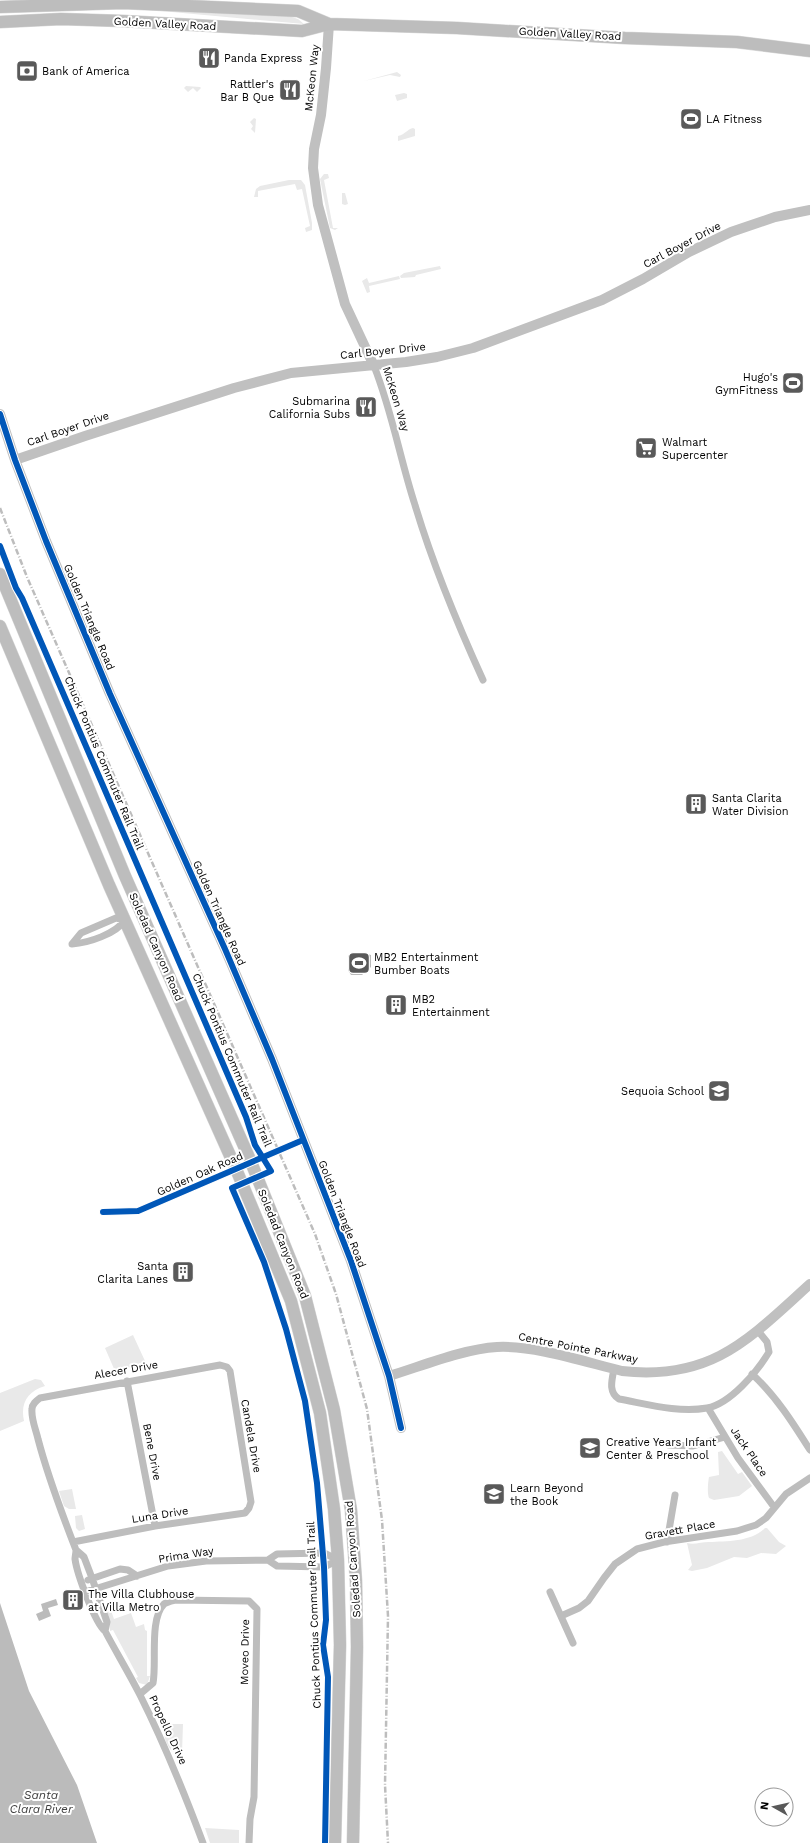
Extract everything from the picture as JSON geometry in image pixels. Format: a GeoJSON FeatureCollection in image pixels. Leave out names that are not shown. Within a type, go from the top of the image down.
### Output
{"type":"FeatureCollection","features":[{"type":"Feature","properties":{"kind":"main road","name":"Golden Valley Road"},"geometry":{"type":"LineString","coordinates":[[2,7],[123,3],[298,11],[329,24]]}},
{"type":"Feature","properties":{"kind":"main road","name":"Golden Valley Road"},"geometry":{"type":"LineString","coordinates":[[4,22],[61,19],[302,31],[329,24],[457,28],[625,38],[737,42],[810,51]]}},
{"type":"Feature","properties":{"kind":"main road","name":"Soledad Canyon Road"},"geometry":{"type":"LineString","coordinates":[[0,574],[136,903],[176,990],[251,1162],[305,1296],[334,1410],[351,1510],[355,1560],[357,1654],[354,1843]]}},
{"type":"Feature","properties":{"kind":"main road","name":"Soledad Canyon Road"},"geometry":{"type":"LineString","coordinates":[[0,626],[125,920],[236,1169],[293,1308],[320,1413],[334,1509],[338,1560],[340,1645],[335,1843]]}},
{"type":"Feature","properties":{"kind":"main road"},"geometry":{"type":"LineString","coordinates":[[83,774],[84,787],[93,815],[128,902],[129,909],[125,920],[130,920],[140,927],[162,977],[176,990]]}},
{"type":"Feature","properties":{"kind":"main road"},"geometry":{"type":"LineString","coordinates":[[338,1560],[355,1560]]}},
{"type":"Feature","properties":{"kind":"street","name":"McKeon Way"},"geometry":{"type":"LineString","coordinates":[[329,24],[320,115],[314,149],[314,175],[318,204],[345,304],[374,366],[388,405],[415,508],[462,635],[483,680]]}},
{"type":"Feature","properties":{"kind":"street","name":"Carl Boyer Drive"},"geometry":{"type":"LineString","coordinates":[[15,460],[234,388],[291,373],[374,366],[437,357],[488,343],[602,300],[696,249],[731,232],[768,220],[810,210]]}},
{"type":"Feature","properties":{"kind":"street","name":"Golden Triangle Road"},"geometry":{"type":"LineString","coordinates":[[0,414],[15,460],[46,541],[110,694],[225,949],[272,1059],[351,1261],[389,1376],[401,1428]]}},
{"type":"Feature","properties":{"kind":"street"},"geometry":{"type":"LineString","coordinates":[[116,918],[125,920],[120,927],[85,943],[72,944],[81,933],[116,918]]}},
{"type":"Feature","properties":{"kind":"street","name":"Golden Oak Road"},"geometry":{"type":"LineString","coordinates":[[103,1212],[138,1212],[303,1140]]}},
{"type":"Feature","properties":{"kind":"street","name":"Centre Pointe Parkway"},"geometry":{"type":"LineString","coordinates":[[389,1376],[468,1352],[496,1347],[525,1348],[614,1369],[638,1372],[655,1373],[687,1368],[702,1364],[732,1350],[758,1331],[810,1284]]}},
{"type":"Feature","properties":{"kind":"street"},"geometry":{"type":"LineString","coordinates":[[614,1369],[611,1391],[614,1396],[619,1399],[675,1409],[708,1408],[729,1397],[738,1390],[769,1352],[767,1342],[758,1331]]}},
{"type":"Feature","properties":{"kind":"street","name":"Alecer Drive"},"geometry":{"type":"LineString","coordinates":[[32,1405],[40,1398],[127,1381],[220,1365],[227,1367]]}},
{"type":"Feature","properties":{"kind":"street","name":"Candela Drive"},"geometry":{"type":"LineString","coordinates":[[227,1367],[230,1371],[250,1495],[251,1502],[249,1508]]}},
{"type":"Feature","properties":{"kind":"street"},"geometry":{"type":"LineString","coordinates":[[752,1374],[761,1382],[785,1411],[810,1450]]}},
{"type":"Feature","properties":{"kind":"street","name":"Bene Drive"},"geometry":{"type":"LineString","coordinates":[[127,1381],[155,1526]]}},
{"type":"Feature","properties":{"kind":"street","name":"Propello Drive"},"geometry":{"type":"LineString","coordinates":[[32,1405],[32,1415],[40,1446],[58,1502],[76,1550],[75,1558],[82,1582],[99,1625],[104,1631],[140,1694],[175,1769],[202,1843]]}},
{"type":"Feature","properties":{"kind":"street","name":"Jack Place"},"geometry":{"type":"LineString","coordinates":[[708,1408],[725,1437],[774,1507]]}},
{"type":"Feature","properties":{"kind":"street"},"geometry":{"type":"LineString","coordinates":[[669,1446],[693,1446],[725,1437]]}},
{"type":"Feature","properties":{"kind":"street","name":"Gravett Place"},"geometry":{"type":"LineString","coordinates":[[561,1616],[579,1608],[588,1601],[615,1564],[637,1549],[667,1542],[737,1531],[756,1525],[766,1518],[774,1507],[794,1487],[810,1478]]}},
{"type":"Feature","properties":{"kind":"street"},"geometry":{"type":"LineString","coordinates":[[667,1542],[675,1495]]}},
{"type":"Feature","properties":{"kind":"street","name":"Luna Drive"},"geometry":{"type":"LineString","coordinates":[[73,1542],[155,1526],[245,1513],[249,1508]]}},
{"type":"Feature","properties":{"kind":"street","name":"Propello Drive"},"geometry":{"type":"LineString","coordinates":[[76,1550],[84,1557],[92,1578],[107,1622],[104,1631]]}},
{"type":"Feature","properties":{"kind":"street","name":"Prima Way"},"geometry":{"type":"LineString","coordinates":[[86,1592],[168,1566],[206,1561],[268,1560],[277,1554],[324,1553],[338,1560]]}},
{"type":"Feature","properties":{"kind":"street","name":"Prima Way"},"geometry":{"type":"LineString","coordinates":[[268,1560],[277,1566],[324,1567],[338,1560]]}},
{"type":"Feature","properties":{"kind":"street"},"geometry":{"type":"LineString","coordinates":[[82,1582],[120,1570],[128,1570],[137,1576]]}},
{"type":"Feature","properties":{"kind":"street"},"geometry":{"type":"LineString","coordinates":[[550,1592],[573,1643]]}},
{"type":"Feature","properties":{"kind":"street","name":"Moveo Drive"},"geometry":{"type":"LineString","coordinates":[[140,1694],[153,1683],[156,1672],[156,1626],[158,1614],[165,1604],[176,1600],[249,1601],[255,1605],[257,1609],[254,1797],[250,1819],[249,1843]]}},
{"type":"Feature","properties":{"kind":"shaded area"},"geometry":{"type":"Polygon","coordinates":[[[150,10],[289,16],[298,19],[304,24],[150,10]]]}},
{"type":"Feature","properties":{"kind":"shaded area"},"geometry":{"type":"Polygon","coordinates":[[[397,72],[401,75],[400,77],[390,75],[364,81],[397,72]]]}},
{"type":"Feature","properties":{"kind":"shaded area"},"geometry":{"type":"Polygon","coordinates":[[[186,86],[201,88],[197,92],[193,88],[188,92],[184,88],[186,86]]]}},
{"type":"Feature","properties":{"kind":"shaded area"},"geometry":{"type":"Polygon","coordinates":[[[404,93],[407,94],[407,98],[397,101],[395,95],[404,93]]]}},
{"type":"Feature","properties":{"kind":"shaded area"},"geometry":{"type":"Polygon","coordinates":[[[254,118],[256,119],[255,133],[251,129],[253,126],[250,122],[254,118]]]}},
{"type":"Feature","properties":{"kind":"shaded area"},"geometry":{"type":"Polygon","coordinates":[[[413,128],[415,129],[415,136],[398,141],[398,136],[413,128]]]}},
{"type":"Feature","properties":{"kind":"shaded area"},"geometry":{"type":"Polygon","coordinates":[[[324,174],[328,174],[329,178],[324,180],[333,228],[338,228],[335,230],[330,228],[320,179],[324,174]]]}},
{"type":"Feature","properties":{"kind":"shaded area"},"geometry":{"type":"Polygon","coordinates":[[[289,180],[301,180],[305,185],[312,230],[306,232],[305,228],[310,226],[302,189],[297,190],[295,184],[258,191],[258,197],[254,197],[256,189],[260,186],[289,180]]]}},
{"type":"Feature","properties":{"kind":"shaded area"},"geometry":{"type":"Polygon","coordinates":[[[342,193],[345,193],[348,204],[342,204],[342,193]]]}},
{"type":"Feature","properties":{"kind":"shaded area"},"geometry":{"type":"Polygon","coordinates":[[[440,266],[441,269],[416,275],[415,277],[401,278],[400,276],[404,273],[440,266]]]}},
{"type":"Feature","properties":{"kind":"shaded area"},"geometry":{"type":"Polygon","coordinates":[[[399,276],[400,279],[369,286],[370,292],[367,293],[362,281],[367,278],[369,283],[399,276]]]}},
{"type":"Feature","properties":{"kind":"shaded area"},"geometry":{"type":"Polygon","coordinates":[[[133,1335],[145,1361],[131,1367],[115,1371],[105,1348],[133,1335]]]}},
{"type":"Feature","properties":{"kind":"shaded area"},"geometry":{"type":"Polygon","coordinates":[[[35,1379],[41,1380],[45,1386],[34,1391],[24,1403],[24,1421],[0,1431],[0,1393],[35,1379]]]}},
{"type":"Feature","properties":{"kind":"shaded area"},"geometry":{"type":"Polygon","coordinates":[[[722,1451],[738,1474],[742,1472],[752,1486],[739,1496],[714,1500],[708,1496],[709,1477],[719,1475],[718,1452],[722,1451]]]}},
{"type":"Feature","properties":{"kind":"shaded area"},"geometry":{"type":"Polygon","coordinates":[[[72,1489],[76,1509],[69,1509],[64,1506],[59,1491],[72,1489]]]}},
{"type":"Feature","properties":{"kind":"shaded area"},"geometry":{"type":"Polygon","coordinates":[[[82,1515],[85,1529],[79,1531],[76,1528],[75,1516],[82,1515]]]}},
{"type":"Feature","properties":{"kind":"shaded area"},"geometry":{"type":"Polygon","coordinates":[[[767,1528],[779,1542],[786,1546],[776,1554],[761,1553],[747,1558],[734,1557],[707,1568],[692,1571],[688,1570],[692,1565],[687,1543],[695,1544],[738,1540],[753,1536],[767,1528]]]}},
{"type":"Feature","properties":{"kind":"shaded area"},"geometry":{"type":"Polygon","coordinates":[[[109,1605],[114,1619],[131,1613],[136,1627],[144,1624],[145,1630],[147,1631],[147,1676],[150,1676],[147,1685],[139,1683],[136,1678],[138,1677],[113,1630],[110,1631],[106,1607],[109,1605]]]}},
{"type":"Feature","properties":{"kind":"shaded area"},"geometry":{"type":"Polygon","coordinates":[[[168,1724],[183,1724],[182,1753],[173,1752],[168,1745],[164,1730],[168,1724]]]}},
{"type":"Feature","properties":{"kind":"shaded area"},"geometry":{"type":"Polygon","coordinates":[[[205,1828],[239,1830],[239,1843],[210,1843],[205,1828]]]}},
{"type":"Feature","properties":{"kind":"water","name":"MB2 Entertainment Bumber Boats"},"geometry":{"type":"Polygon","coordinates":[[[362,953],[371,955],[371,967],[362,975],[351,975],[348,970],[348,956],[351,954],[362,953]]]}},
{"type":"Feature","properties":{"kind":"water"},"geometry":{"type":"Polygon","coordinates":[[[56,1599],[58,1605],[48,1608],[51,1616],[39,1621],[36,1614],[43,1611],[41,1604],[56,1599]]]}},
{"type":"Feature","properties":{"kind":"water","name":"Santa Clara River"},"geometry":{"type":"Polygon","coordinates":[[[0,1603],[29,1691],[77,1785],[97,1843],[0,1843],[0,1603]]]}},
{"type":"Feature","properties":{"kind":"railway"},"geometry":{"type":"LineString","coordinates":[[0,508],[27,577],[315,1234],[336,1294],[367,1409],[382,1520],[388,1616],[385,1785],[388,1843]]}},
{"type":"Feature","properties":{"kind":"cycle path"},"geometry":{"type":"LineString","coordinates":[[0,414],[15,460],[46,541],[110,694],[225,949],[272,1059],[351,1261],[389,1376],[401,1428]]}},
{"type":"Feature","properties":{"kind":"cycle path","name":"Chuck Pontius Commuter Rail Trail"},"geometry":{"type":"LineString","coordinates":[[0,546],[16,588],[22,598],[246,1117],[255,1145],[271,1171],[232,1188],[264,1262],[286,1329],[305,1401],[317,1483],[324,1567],[326,1620],[323,1645],[328,1677],[325,1843]]}},
{"type":"Feature","properties":{"kind":"cycle path","name":"Chuck Pontius Commuter Rail Trail"},"geometry":{"type":"LineString","coordinates":[[103,1212],[138,1211],[303,1140]]}},
{"type":"Feature","properties":{"kind":"place","name":"Panda Express"},"geometry":{"type":"Point","coordinates":[209,58]}},
{"type":"Feature","properties":{"kind":"place","name":"Bank of America"},"geometry":{"type":"Point","coordinates":[27,71]}},
{"type":"Feature","properties":{"kind":"place","name":"Rattler's Bar B Que"},"geometry":{"type":"Point","coordinates":[290,90]}},
{"type":"Feature","properties":{"kind":"place","name":"LA Fitness"},"geometry":{"type":"Point","coordinates":[691,119]}},
{"type":"Feature","properties":{"kind":"place","name":"Hugo's GymFitness"},"geometry":{"type":"Point","coordinates":[793,383]}},
{"type":"Feature","properties":{"kind":"place","name":"Submarina California Subs"},"geometry":{"type":"Point","coordinates":[366,407]}},
{"type":"Feature","properties":{"kind":"place","name":"Walmart Supercenter"},"geometry":{"type":"Point","coordinates":[646,448]}},
{"type":"Feature","properties":{"kind":"place","name":"Santa Clarita Water Division"},"geometry":{"type":"Point","coordinates":[696,804]}},
{"type":"Feature","properties":{"kind":"place","name":"MB2 Entertainment Bumber Boats"},"geometry":{"type":"Point","coordinates":[359,963]}},
{"type":"Feature","properties":{"kind":"place","name":"MB2 Entertainment"},"geometry":{"type":"Point","coordinates":[396,1005]}},
{"type":"Feature","properties":{"kind":"place","name":"Sequoia School"},"geometry":{"type":"Point","coordinates":[719,1091]}},
{"type":"Feature","properties":{"kind":"place","name":"Santa Clarita Lanes"},"geometry":{"type":"Point","coordinates":[183,1272]}},
{"type":"Feature","properties":{"kind":"place","name":"Creative Years Infant Center & Preschool"},"geometry":{"type":"Point","coordinates":[590,1448]}},
{"type":"Feature","properties":{"kind":"place","name":"Learn Beyond the Book"},"geometry":{"type":"Point","coordinates":[494,1494]}},
{"type":"Feature","properties":{"kind":"place","name":"The Villa Clubhouse at Villa Metro"},"geometry":{"type":"Point","coordinates":[73,1600]}}]}
